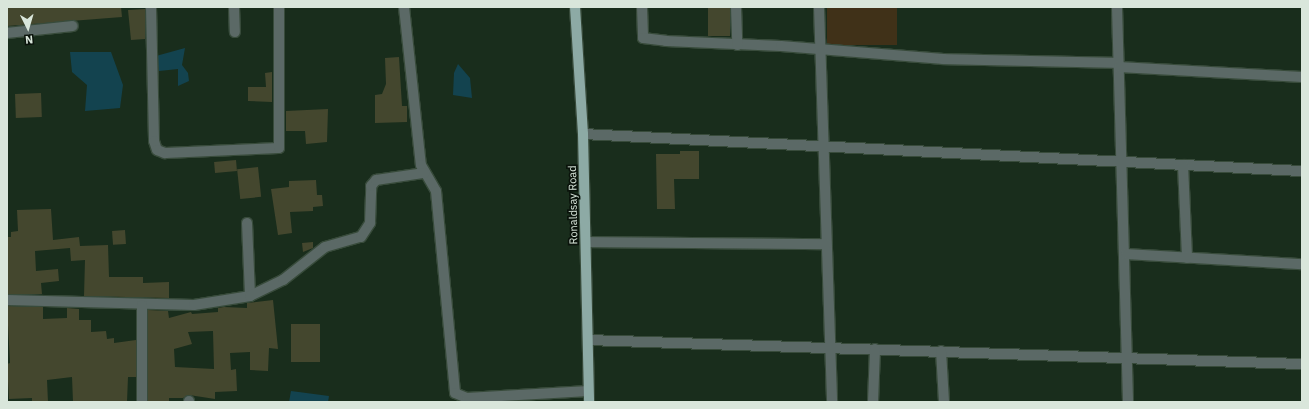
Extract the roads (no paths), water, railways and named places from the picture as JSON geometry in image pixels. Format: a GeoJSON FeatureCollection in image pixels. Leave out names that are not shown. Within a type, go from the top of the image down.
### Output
{"type":"FeatureCollection","features":[{"type":"Feature","properties":{"kind":"main road","name":"Ronaldsay Road"},"geometry":{"type":"LineString","coordinates":[[575,7],[583,134],[589,402]]}},
{"type":"Feature","properties":{"kind":"street"},"geometry":{"type":"LineString","coordinates":[[151,7],[154,141],[157,150],[165,153],[279,148],[279,7]]}},
{"type":"Feature","properties":{"kind":"street"},"geometry":{"type":"LineString","coordinates":[[234,7],[235,32]]}},
{"type":"Feature","properties":{"kind":"street"},"geometry":{"type":"LineString","coordinates":[[404,7],[421,165],[424,173],[431,180],[436,191],[455,393],[467,398],[588,391]]}},
{"type":"Feature","properties":{"kind":"street"},"geometry":{"type":"LineString","coordinates":[[642,7],[643,38],[943,59],[1119,65],[1302,77]]}},
{"type":"Feature","properties":{"kind":"street"},"geometry":{"type":"LineString","coordinates":[[736,7],[737,45]]}},
{"type":"Feature","properties":{"kind":"street"},"geometry":{"type":"LineString","coordinates":[[819,7],[832,402]]}},
{"type":"Feature","properties":{"kind":"street"},"geometry":{"type":"LineString","coordinates":[[1117,7],[1126,254],[1126,356],[1128,402]]}},
{"type":"Feature","properties":{"kind":"street"},"geometry":{"type":"LineString","coordinates":[[7,33],[73,26]]}},
{"type":"Feature","properties":{"kind":"street"},"geometry":{"type":"LineString","coordinates":[[583,134],[823,148],[1302,171]]}},
{"type":"Feature","properties":{"kind":"street"},"geometry":{"type":"LineString","coordinates":[[1183,165],[1187,258]]}},
{"type":"Feature","properties":{"kind":"street"},"geometry":{"type":"LineString","coordinates":[[7,300],[142,305],[194,305],[250,296],[283,280],[325,247],[361,237],[370,223],[371,186],[376,180],[424,173]]}},
{"type":"Feature","properties":{"kind":"street"},"geometry":{"type":"LineString","coordinates":[[247,223],[250,296]]}},
{"type":"Feature","properties":{"kind":"street"},"geometry":{"type":"LineString","coordinates":[[586,242],[826,244]]}},
{"type":"Feature","properties":{"kind":"street"},"geometry":{"type":"LineString","coordinates":[[1126,254],[1302,264]]}},
{"type":"Feature","properties":{"kind":"street"},"geometry":{"type":"LineString","coordinates":[[142,305],[142,402]]}},
{"type":"Feature","properties":{"kind":"street"},"geometry":{"type":"LineString","coordinates":[[588,340],[1126,356],[1302,364]]}},
{"type":"Feature","properties":{"kind":"street"},"geometry":{"type":"LineString","coordinates":[[873,402],[875,349]]}},
{"type":"Feature","properties":{"kind":"street"},"geometry":{"type":"LineString","coordinates":[[941,350],[944,402]]}},
{"type":"Feature","properties":{"kind":"water"},"geometry":{"type":"Polygon","coordinates":[[[185,48],[182,65],[188,73],[189,81],[178,86],[178,69],[159,71],[156,56],[185,48]]]}},
{"type":"Feature","properties":{"kind":"water"},"geometry":{"type":"Polygon","coordinates":[[[70,52],[111,52],[123,85],[120,108],[85,111],[87,85],[72,72],[70,52]]]}},
{"type":"Feature","properties":{"kind":"water"},"geometry":{"type":"Polygon","coordinates":[[[458,64],[470,78],[472,98],[453,95],[454,73],[458,64]]]}},
{"type":"Feature","properties":{"kind":"water"},"geometry":{"type":"Polygon","coordinates":[[[291,391],[329,396],[328,402],[289,402],[291,391]]]}}]}
